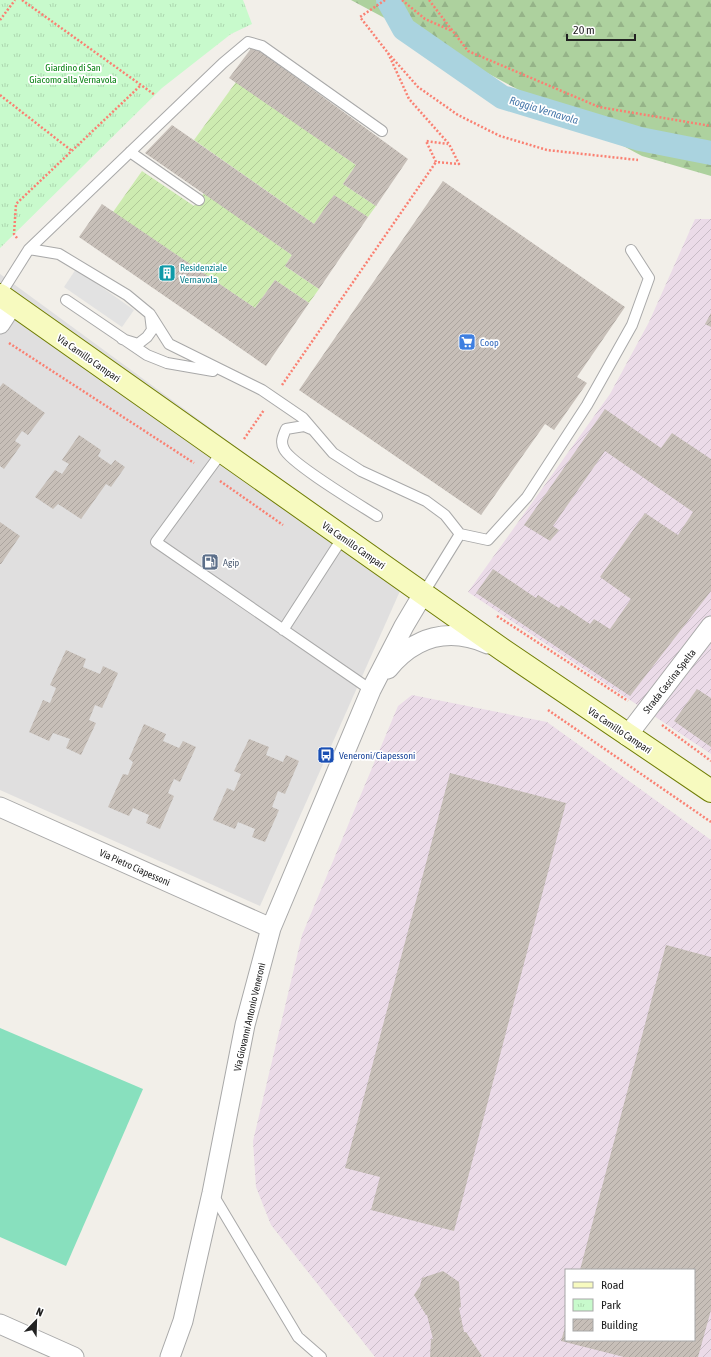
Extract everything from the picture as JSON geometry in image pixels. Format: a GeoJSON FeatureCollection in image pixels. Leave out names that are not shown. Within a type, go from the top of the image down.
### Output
{"type":"FeatureCollection","features":[{"type":"Feature","properties":{"kind":"street"},"geometry":{"type":"LineString","coordinates":[[0,324],[4,298]]}},
{"type":"Feature","properties":{"kind":"street","name":"Via Camillo Campari"},"geometry":{"type":"LineString","coordinates":[[4,298],[503,650],[627,736],[711,791]]}},
{"type":"Feature","properties":{"kind":"street","name":"Via Giovanni Antonio Veneroni"},"geometry":{"type":"LineString","coordinates":[[170,1357],[183,1321],[212,1193],[245,1025],[271,928],[371,690],[404,626],[423,594]]}},
{"type":"Feature","properties":{"kind":"street","name":"Strada Cascina Spelta"},"geometry":{"type":"LineString","coordinates":[[627,736],[711,626]]}},
{"type":"Feature","properties":{"kind":"street","name":"Via Giovanni Antonio Veneroni"},"geometry":{"type":"LineString","coordinates":[[371,690],[395,661],[416,643],[452,634],[475,638],[503,650]]}},
{"type":"Feature","properties":{"kind":"street","name":"Via Pietro Ciapessoni"},"geometry":{"type":"LineString","coordinates":[[0,807],[271,928]]}},
{"type":"Feature","properties":{"kind":"street"},"geometry":{"type":"LineString","coordinates":[[0,1324],[74,1357]]}},
{"type":"Feature","properties":{"kind":"lane"},"geometry":{"type":"LineString","coordinates":[[4,298],[29,249],[223,63],[248,42],[262,46],[382,131]]}},
{"type":"Feature","properties":{"kind":"lane"},"geometry":{"type":"LineString","coordinates":[[130,152],[199,200]]}},
{"type":"Feature","properties":{"kind":"lane"},"geometry":{"type":"LineString","coordinates":[[29,249],[59,254],[128,295],[150,314],[169,344],[204,363],[226,371],[273,398],[303,418],[333,453],[361,471],[426,501],[445,515],[460,534],[488,540],[527,497],[587,405],[632,325],[649,278],[631,250]]}},
{"type":"Feature","properties":{"kind":"lane"},"geometry":{"type":"LineString","coordinates":[[66,300],[147,355],[167,363],[226,371]]}},
{"type":"Feature","properties":{"kind":"lane"},"geometry":{"type":"LineString","coordinates":[[122,339],[138,344],[147,337],[152,330],[150,314]]}},
{"type":"Feature","properties":{"kind":"lane"},"geometry":{"type":"LineString","coordinates":[[312,429],[304,426],[286,429],[281,439],[284,450],[300,465],[377,516]]}},
{"type":"Feature","properties":{"kind":"lane"},"geometry":{"type":"LineString","coordinates":[[226,455],[156,542],[371,690]]}},
{"type":"Feature","properties":{"kind":"lane"},"geometry":{"type":"LineString","coordinates":[[423,594],[460,534]]}},
{"type":"Feature","properties":{"kind":"lane"},"geometry":{"type":"LineString","coordinates":[[283,630],[342,537]]}},
{"type":"Feature","properties":{"kind":"lane"},"geometry":{"type":"LineString","coordinates":[[212,1193],[298,1338],[321,1357]]}},
{"type":"Feature","properties":{"kind":"path"},"geometry":{"type":"LineString","coordinates":[[0,20],[15,0]]}},
{"type":"Feature","properties":{"kind":"path"},"geometry":{"type":"LineString","coordinates":[[22,0],[155,95]]}},
{"type":"Feature","properties":{"kind":"path"},"geometry":{"type":"LineString","coordinates":[[385,0],[360,16],[388,53],[418,87],[458,115],[500,136],[547,150],[638,160]]}},
{"type":"Feature","properties":{"kind":"path"},"geometry":{"type":"LineString","coordinates":[[402,0],[425,19],[453,32]]}},
{"type":"Feature","properties":{"kind":"path"},"geometry":{"type":"LineString","coordinates":[[429,0],[468,51],[599,107],[711,126]]}},
{"type":"Feature","properties":{"kind":"path"},"geometry":{"type":"LineString","coordinates":[[388,53],[409,99],[449,144],[459,164],[436,162]]}},
{"type":"Feature","properties":{"kind":"path"},"geometry":{"type":"LineString","coordinates":[[29,249],[14,234],[16,204],[141,85]]}},
{"type":"Feature","properties":{"kind":"path"},"geometry":{"type":"LineString","coordinates":[[0,95],[72,151]]}},
{"type":"Feature","properties":{"kind":"path"},"geometry":{"type":"LineString","coordinates":[[436,162],[426,141],[449,144]]}},
{"type":"Feature","properties":{"kind":"path"},"geometry":{"type":"LineString","coordinates":[[226,455],[273,398],[436,162]]}},
{"type":"Feature","properties":{"kind":"shaded area"},"geometry":{"type":"Polygon","coordinates":[[[695,219],[711,219],[711,754],[468,592],[610,394],[649,322],[695,219]]]}},
{"type":"Feature","properties":{"kind":"shaded area"},"geometry":{"type":"Polygon","coordinates":[[[76,269],[134,310],[122,327],[64,287],[76,269]]]}},
{"type":"Feature","properties":{"kind":"shaded area"},"geometry":{"type":"Polygon","coordinates":[[[0,274],[408,573],[260,906],[0,790],[0,274]]]}},
{"type":"Feature","properties":{"kind":"shaded area"},"geometry":{"type":"Polygon","coordinates":[[[412,695],[547,722],[711,840],[711,1357],[375,1357],[271,1225],[256,1187],[253,1141],[302,935],[398,706],[412,695]]]}},
{"type":"Feature","properties":{"kind":"green space","name":"Giardino di San Giacomo alla Vernavola"},"geometry":{"type":"Polygon","coordinates":[[[0,0],[243,0],[252,24],[231,34],[162,88],[0,248],[0,0]]]}},
{"type":"Feature","properties":{"kind":"green space"},"geometry":{"type":"Polygon","coordinates":[[[351,0],[711,0],[711,176],[642,156],[351,0]]]}},
{"type":"Feature","properties":{"kind":"green space"},"geometry":{"type":"Polygon","coordinates":[[[236,82],[356,165],[343,184],[376,206],[368,217],[334,196],[314,224],[194,140],[236,82]]]}},
{"type":"Feature","properties":{"kind":"green space"},"geometry":{"type":"Polygon","coordinates":[[[142,171],[194,206],[204,193],[292,255],[285,266],[319,289],[309,303],[275,280],[255,308],[113,212],[142,171]]]}},
{"type":"Feature","properties":{"kind":"green space"},"geometry":{"type":"Polygon","coordinates":[[[0,1028],[143,1089],[66,1266],[0,1237],[0,1028]]]}},
{"type":"Feature","properties":{"kind":"building"},"geometry":{"type":"Polygon","coordinates":[[[253,46],[408,159],[376,206],[343,184],[356,165],[229,78],[253,46]]]}},
{"type":"Feature","properties":{"kind":"building"},"geometry":{"type":"Polygon","coordinates":[[[172,125],[314,224],[334,195],[368,217],[319,289],[285,266],[292,255],[145,153],[172,125]]]}},
{"type":"Feature","properties":{"kind":"building","name":"Coop"},"geometry":{"type":"Polygon","coordinates":[[[443,181],[625,307],[577,377],[587,383],[554,430],[545,424],[481,515],[299,390],[443,181]]]}},
{"type":"Feature","properties":{"kind":"building","name":"Residenziale Vernavola"},"geometry":{"type":"Polygon","coordinates":[[[102,204],[255,308],[275,280],[309,303],[266,366],[79,237],[102,204]]]}},
{"type":"Feature","properties":{"kind":"building"},"geometry":{"type":"Polygon","coordinates":[[[711,313],[711,327],[705,324],[711,313]]]}},
{"type":"Feature","properties":{"kind":"building"},"geometry":{"type":"Polygon","coordinates":[[[3,383],[45,413],[28,435],[22,431],[15,441],[21,445],[4,469],[0,466],[0,387],[3,383]]]}},
{"type":"Feature","properties":{"kind":"building"},"geometry":{"type":"Polygon","coordinates":[[[605,409],[661,448],[672,433],[711,459],[711,591],[630,696],[476,593],[493,569],[536,598],[538,595],[559,608],[561,605],[590,624],[594,619],[610,629],[631,599],[600,577],[645,513],[678,535],[693,512],[605,451],[553,526],[559,530],[550,541],[524,525],[605,409]]]}},
{"type":"Feature","properties":{"kind":"building"},"geometry":{"type":"Polygon","coordinates":[[[79,435],[101,450],[98,456],[111,465],[115,460],[125,467],[111,487],[106,484],[81,519],[58,504],[53,509],[35,497],[55,470],[62,474],[69,464],[62,460],[79,435]]]}},
{"type":"Feature","properties":{"kind":"building"},"geometry":{"type":"Polygon","coordinates":[[[0,522],[20,536],[1,564],[0,564],[0,522]]]}},
{"type":"Feature","properties":{"kind":"building"},"geometry":{"type":"Polygon","coordinates":[[[66,650],[86,659],[83,667],[100,674],[103,666],[118,673],[102,708],[95,705],[89,720],[96,723],[81,755],[66,748],[70,739],[53,733],[49,741],[29,732],[43,700],[50,703],[56,688],[50,685],[66,650]]]}},
{"type":"Feature","properties":{"kind":"building"},"geometry":{"type":"Polygon","coordinates":[[[697,689],[711,698],[711,747],[674,721],[697,689]]]}},
{"type":"Feature","properties":{"kind":"building"},"geometry":{"type":"Polygon","coordinates":[[[144,724],[166,734],[163,741],[179,748],[183,741],[196,747],[180,782],[174,779],[168,793],[174,796],[160,829],[146,823],[149,815],[133,808],[129,816],[108,807],[123,774],[128,775],[133,762],[129,759],[144,724]]]}},
{"type":"Feature","properties":{"kind":"building"},"geometry":{"type":"Polygon","coordinates":[[[249,739],[269,747],[266,755],[283,762],[286,755],[299,761],[285,794],[278,791],[272,807],[279,810],[265,842],[252,837],[255,829],[238,822],[235,829],[213,820],[227,788],[234,791],[241,774],[234,771],[249,739]]]}},
{"type":"Feature","properties":{"kind":"building"},"geometry":{"type":"Polygon","coordinates":[[[450,773],[566,803],[454,1231],[371,1210],[380,1177],[345,1168],[450,773]]]}},
{"type":"Feature","properties":{"kind":"building"},"geometry":{"type":"Polygon","coordinates":[[[666,945],[711,957],[711,1310],[698,1357],[624,1357],[561,1341],[565,1327],[565,1341],[695,1341],[695,1269],[580,1269],[666,945]]]}},
{"type":"Feature","properties":{"kind":"building"},"geometry":{"type":"Polygon","coordinates":[[[443,1271],[459,1282],[461,1307],[459,1308],[464,1332],[466,1332],[482,1356],[480,1357],[430,1357],[431,1339],[433,1339],[427,1315],[414,1295],[420,1286],[422,1278],[443,1271]]]}},
{"type":"Feature","properties":{"kind":"waterway","name":"Roggia Vernavola"},"geometry":{"type":"LineString","coordinates":[[388,0],[404,29],[502,97],[640,139],[711,153]]}},
{"type":"Feature","properties":{"kind":"place","name":"Residenziale Vernavola"},"geometry":{"type":"Point","coordinates":[167,273]}},
{"type":"Feature","properties":{"kind":"place","name":"Coop"},"geometry":{"type":"Point","coordinates":[467,342]}},
{"type":"Feature","properties":{"kind":"place","name":"Agip"},"geometry":{"type":"Point","coordinates":[210,562]}},
{"type":"Feature","properties":{"kind":"place","name":"Veneroni/Ciapessoni"},"geometry":{"type":"Point","coordinates":[326,755]}}]}
